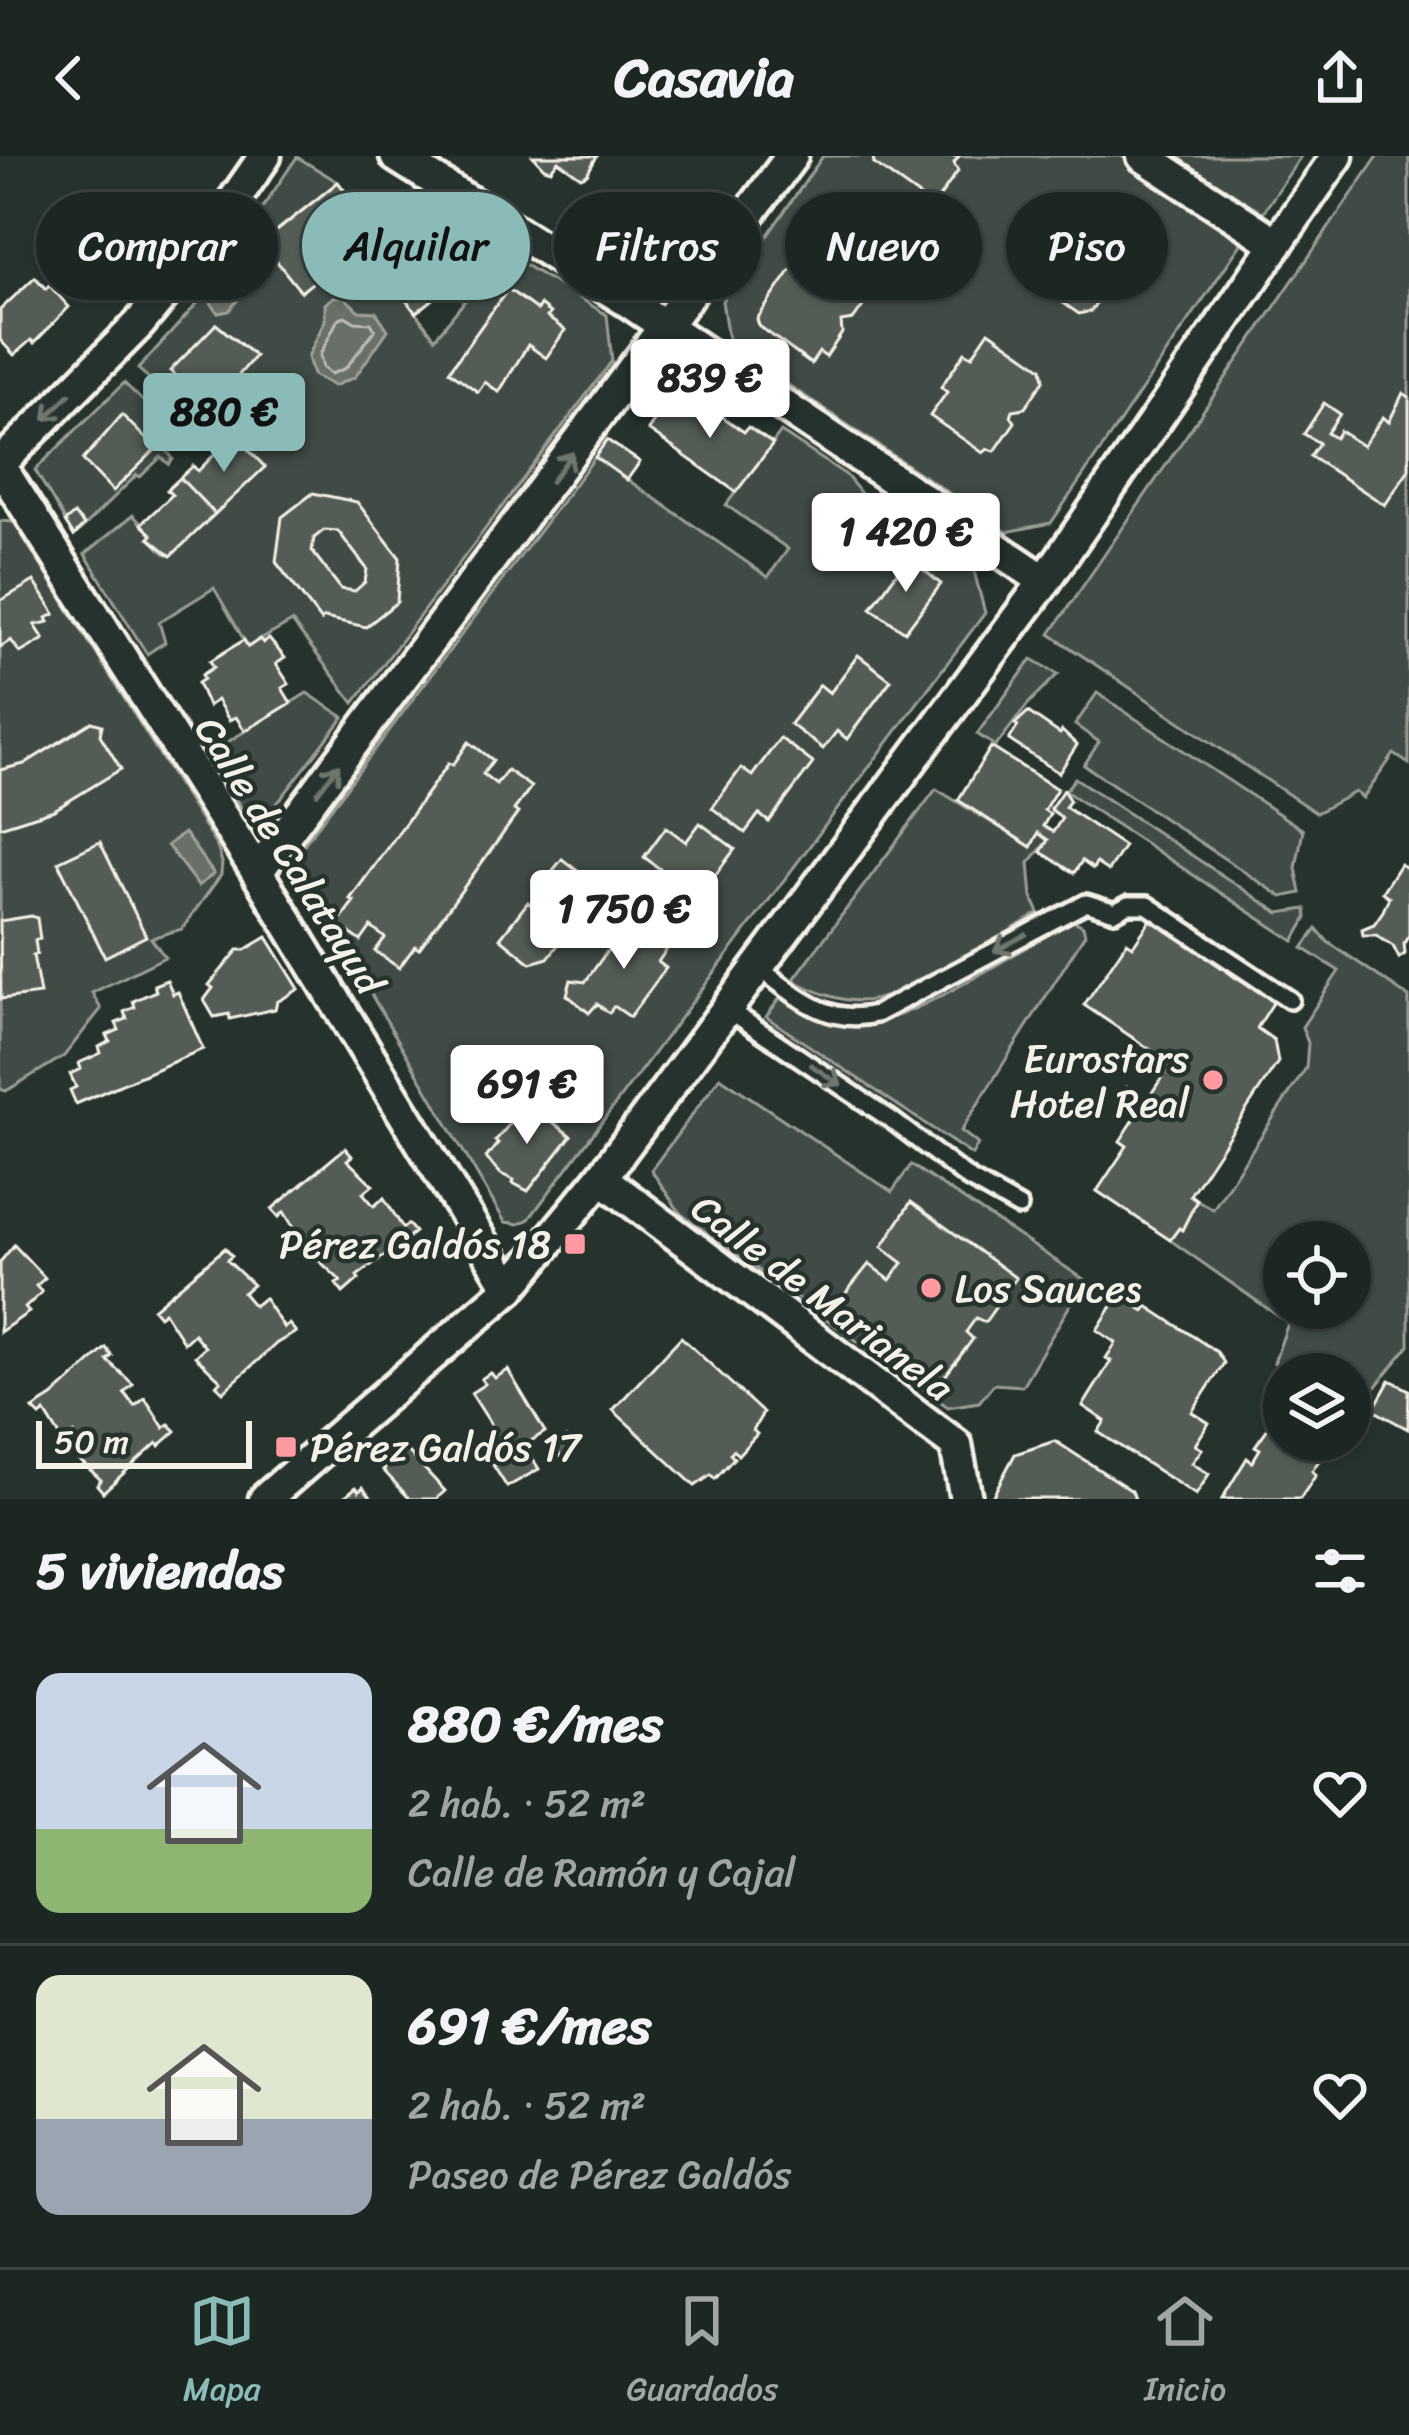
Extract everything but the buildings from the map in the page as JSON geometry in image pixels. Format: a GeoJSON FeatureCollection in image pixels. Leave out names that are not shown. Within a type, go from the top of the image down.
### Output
{"type":"FeatureCollection","features":[{"type":"Feature","properties":{"kind":"street"},"geometry":{"type":"LineString","coordinates":[[0,465],[139,324],[196,255],[265,156]]}},
{"type":"Feature","properties":{"kind":"street"},"geometry":{"type":"LineString","coordinates":[[396,156],[666,328],[1045,581]]}},
{"type":"Feature","properties":{"kind":"street"},"geometry":{"type":"LineString","coordinates":[[257,872],[792,156]]}},
{"type":"Feature","properties":{"kind":"street"},"geometry":{"type":"LineString","coordinates":[[1143,156],[1277,244]]}},
{"type":"Feature","properties":{"kind":"street"},"geometry":{"type":"LineString","coordinates":[[265,1499],[510,1288],[601,1178],[1045,581],[1337,156]]}},
{"type":"Feature","properties":{"kind":"street","name":"Calle de Calatayud"},"geometry":{"type":"LineString","coordinates":[[0,465],[257,872],[510,1288]]}},
{"type":"Feature","properties":{"kind":"street","name":"Calle de Marianela"},"geometry":{"type":"LineString","coordinates":[[601,1178],[956,1445],[966,1499]]}},
{"type":"Feature","properties":{"kind":"lane"},"geometry":{"type":"LineString","coordinates":[[759,968],[817,1011],[852,1019],[876,1014],[1086,903],[1115,912],[1128,905],[1147,905],[1290,1000]]}},
{"type":"Feature","properties":{"kind":"lane"},"geometry":{"type":"LineString","coordinates":[[728,1010],[893,1121],[969,1179],[1019,1207]]}},
{"type":"Feature","properties":{"kind":"shaded area"},"geometry":{"type":"Polygon","coordinates":[[[823,156],[1121,156],[1243,241],[1051,523],[1007,532],[729,345],[722,301],[761,300],[761,245],[785,211],[785,300],[982,300],[982,192],[798,192],[823,156]]]}},
{"type":"Feature","properties":{"kind":"shaded area"},"geometry":{"type":"Polygon","coordinates":[[[1162,156],[1301,156],[1264,211],[1246,214],[1162,156]]]}},
{"type":"Feature","properties":{"kind":"shaded area"},"geometry":{"type":"Polygon","coordinates":[[[1378,156],[1409,156],[1409,764],[1394,754],[1363,798],[1355,792],[1316,813],[1050,634],[1378,156]]]}},
{"type":"Feature","properties":{"kind":"shaded area"},"geometry":{"type":"Polygon","coordinates":[[[297,157],[338,182],[325,192],[302,192],[302,210],[278,229],[278,192],[273,192],[297,157]]]}},
{"type":"Feature","properties":{"kind":"shaded area"},"geometry":{"type":"Polygon","coordinates":[[[278,262],[302,290],[302,300],[406,300],[435,338],[465,300],[530,300],[530,268],[554,283],[554,300],[582,300],[607,315],[612,361],[354,703],[292,622],[248,647],[214,588],[159,622],[165,642],[147,654],[85,554],[133,515],[164,553],[172,555],[264,467],[222,423],[187,412],[138,369],[199,300],[278,300],[278,262]]]}},
{"type":"Feature","properties":{"kind":"shaded area"},"geometry":{"type":"Polygon","coordinates":[[[124,383],[175,432],[163,445],[173,459],[169,464],[161,457],[137,475],[74,536],[35,470],[124,383]]]}},
{"type":"Feature","properties":{"kind":"shaded area"},"geometry":{"type":"Polygon","coordinates":[[[781,432],[846,475],[863,496],[974,571],[985,613],[529,1219],[519,1224],[505,1222],[292,860],[595,457],[768,577],[788,549],[726,505],[781,432]]]}},
{"type":"Feature","properties":{"kind":"shaded area"},"geometry":{"type":"Polygon","coordinates":[[[0,521],[14,522],[222,862],[221,875],[182,929],[151,938],[165,957],[92,993],[101,1009],[64,1056],[6,1091],[0,1089],[0,521]]]}},
{"type":"Feature","properties":{"kind":"shaded area"},"geometry":{"type":"Polygon","coordinates":[[[1032,659],[1058,674],[996,746],[977,734],[1032,659]]]}},
{"type":"Feature","properties":{"kind":"shaded area"},"geometry":{"type":"Polygon","coordinates":[[[307,693],[344,717],[266,818],[250,822],[208,754],[307,693]]]}},
{"type":"Feature","properties":{"kind":"shaded area"},"geometry":{"type":"Polygon","coordinates":[[[1097,693],[1303,830],[1296,868],[1301,893],[1282,897],[1084,765],[1099,742],[1075,725],[1097,693]]]}},
{"type":"Feature","properties":{"kind":"shaded area"},"geometry":{"type":"Polygon","coordinates":[[[1075,778],[1279,913],[1306,909],[1307,918],[1294,941],[1065,791],[1075,778]]]}},
{"type":"Feature","properties":{"kind":"shaded area"},"geometry":{"type":"Polygon","coordinates":[[[936,789],[1030,846],[1038,833],[1048,840],[1029,863],[1032,897],[1039,913],[927,980],[880,998],[844,999],[797,982],[794,979],[936,789]]]}},
{"type":"Feature","properties":{"kind":"shaded area"},"geometry":{"type":"Polygon","coordinates":[[[1072,920],[1083,926],[1085,934],[961,1131],[978,1144],[972,1155],[766,1017],[780,998],[839,1023],[880,1022],[966,982],[1072,920]]]}},
{"type":"Feature","properties":{"kind":"shaded area"},"geometry":{"type":"Polygon","coordinates":[[[1317,929],[1328,942],[1409,997],[1409,1346],[1371,1392],[1371,1353],[1278,1353],[1286,1329],[1371,1329],[1371,1221],[1263,1221],[1263,1305],[1170,1240],[1182,1229],[1197,1200],[1213,1209],[1306,1068],[1308,1043],[1302,1027],[1339,971],[1303,948],[1317,929]]]}},
{"type":"Feature","properties":{"kind":"shaded area"},"geometry":{"type":"Polygon","coordinates":[[[720,1077],[892,1192],[911,1165],[1085,1280],[1022,1386],[994,1384],[979,1402],[948,1407],[681,1214],[651,1170],[720,1077]]]}},
{"type":"Feature","properties":{"kind":"water"},"geometry":{"type":"Polygon","coordinates":[[[237,300],[229,311],[218,313],[210,301],[237,300]]]}},
{"type":"Feature","properties":{"kind":"water"},"geometry":{"type":"Polygon","coordinates":[[[347,300],[359,311],[376,312],[388,330],[355,377],[334,386],[313,375],[308,357],[325,320],[325,304],[347,300]]]}},
{"type":"Feature","properties":{"kind":"water"},"geometry":{"type":"Polygon","coordinates":[[[184,833],[214,874],[198,886],[167,845],[184,833]]]}},
{"type":"Feature","properties":{"kind":"place","name":"Eurostars Hotel Real"},"geometry":{"type":"Point","coordinates":[1213,1080]}},
{"type":"Feature","properties":{"kind":"place","name":"Pérez Galdós 18"},"geometry":{"type":"Point","coordinates":[575,1244]}},
{"type":"Feature","properties":{"kind":"place","name":"Los Sauces"},"geometry":{"type":"Point","coordinates":[931,1288]}},
{"type":"Feature","properties":{"kind":"place","name":"Pérez Galdós 17"},"geometry":{"type":"Point","coordinates":[286,1447]}}]}
